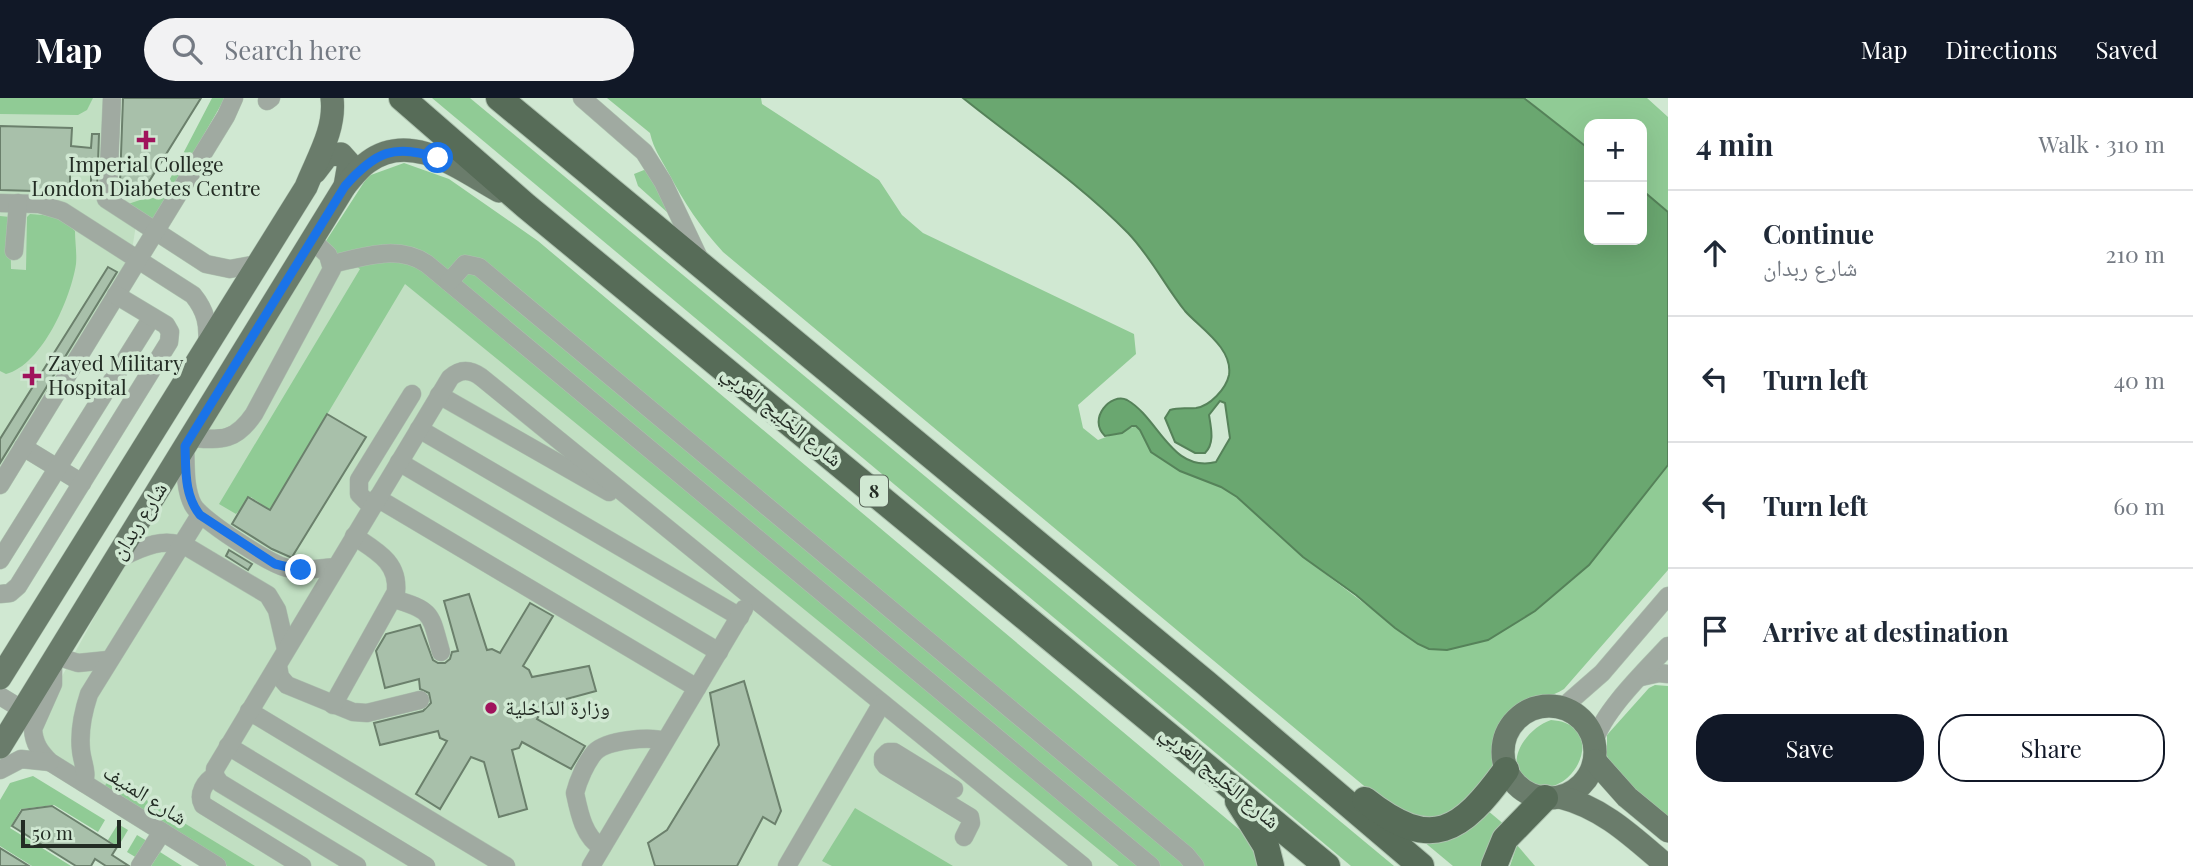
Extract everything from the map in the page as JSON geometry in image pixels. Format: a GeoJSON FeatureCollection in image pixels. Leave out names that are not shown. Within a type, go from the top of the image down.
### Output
{"type":"FeatureCollection","features":[{"type":"Feature","properties":{"kind":"highway","name":"شارع الخَلِيج العَربِي"},"geometry":{"type":"LineString","coordinates":[[402,98],[526,206],[1327,866]]}},
{"type":"Feature","properties":{"kind":"highway"},"geometry":{"type":"LineString","coordinates":[[499,98],[1206,683],[1421,866]]}},
{"type":"Feature","properties":{"kind":"highway"},"geometry":{"type":"LineString","coordinates":[[1206,683],[1384,815],[1405,826],[1437,830],[1462,821],[1483,802],[1506,770]]}},
{"type":"Feature","properties":{"kind":"highway"},"geometry":{"type":"LineString","coordinates":[[1221,777],[1266,846],[1271,866]]}},
{"type":"Feature","properties":{"kind":"highway"},"geometry":{"type":"LineString","coordinates":[[1494,866],[1505,839],[1553,798]]}},
{"type":"Feature","properties":{"kind":"main road","name":"شارع ربدان"},"geometry":{"type":"LineString","coordinates":[[0,678],[306,187],[333,117],[332,98]]}},
{"type":"Feature","properties":{"kind":"main road","name":"شارع ربدان"},"geometry":{"type":"LineString","coordinates":[[3,734],[23,710],[345,186],[367,162],[393,151],[408,150],[438,158],[526,206]]}},
{"type":"Feature","properties":{"kind":"main road"},"geometry":{"type":"LineString","coordinates":[[306,187],[323,159],[337,153],[349,163],[345,186]]}},
{"type":"Feature","properties":{"kind":"main road"},"geometry":{"type":"LineString","coordinates":[[0,651],[36,620]]}},
{"type":"Feature","properties":{"kind":"main road"},"geometry":{"type":"LineString","coordinates":[[1667,866],[1604,814],[1576,801],[1522,790],[1506,770],[1503,745],[1507,732],[1515,722],[1536,708],[1562,708],[1583,721],[1595,751],[1627,797],[1668,831]]}},
{"type":"Feature","properties":{"kind":"main road"},"geometry":{"type":"LineString","coordinates":[[1553,798],[1583,784],[1591,773],[1595,751]]}},
{"type":"Feature","properties":{"kind":"street"},"geometry":{"type":"LineString","coordinates":[[0,485],[226,116],[234,98]]}},
{"type":"Feature","properties":{"kind":"street"},"geometry":{"type":"LineString","coordinates":[[588,100],[653,164],[701,263]]}},
{"type":"Feature","properties":{"kind":"street"},"geometry":{"type":"LineString","coordinates":[[110,103],[107,195],[206,264],[230,269],[257,264]]}},
{"type":"Feature","properties":{"kind":"street"},"geometry":{"type":"LineString","coordinates":[[15,251],[9,203],[39,204],[54,208],[192,295],[200,303],[208,323],[207,345]]}},
{"type":"Feature","properties":{"kind":"street"},"geometry":{"type":"LineString","coordinates":[[312,240],[328,255],[332,264],[330,274],[245,426],[235,435],[223,439],[187,442],[187,490],[200,515],[275,564],[301,570],[336,566]]}},
{"type":"Feature","properties":{"kind":"street"},"geometry":{"type":"LineString","coordinates":[[332,264],[387,253],[416,257],[1151,866]]}},
{"type":"Feature","properties":{"kind":"street"},"geometry":{"type":"LineString","coordinates":[[449,282],[465,264],[479,267],[1186,855],[1195,866]]}},
{"type":"Feature","properties":{"kind":"street"},"geometry":{"type":"LineString","coordinates":[[0,594],[10,593],[18,586],[169,342],[168,328],[116,295]]}},
{"type":"Feature","properties":{"kind":"street"},"geometry":{"type":"LineString","coordinates":[[0,560],[152,317]]}},
{"type":"Feature","properties":{"kind":"street"},"geometry":{"type":"LineString","coordinates":[[357,866],[220,783],[215,776],[216,765],[439,395],[455,373],[462,371],[475,373],[1083,866]]}},
{"type":"Feature","properties":{"kind":"street"},"geometry":{"type":"LineString","coordinates":[[412,394],[359,480],[359,494],[697,688]]}},
{"type":"Feature","properties":{"kind":"street"},"geometry":{"type":"LineString","coordinates":[[439,395],[655,518]]}},
{"type":"Feature","properties":{"kind":"street"},"geometry":{"type":"LineString","coordinates":[[419,429],[740,617]]}},
{"type":"Feature","properties":{"kind":"street"},"geometry":{"type":"LineString","coordinates":[[23,447],[82,483]]}},
{"type":"Feature","properties":{"kind":"street"},"geometry":{"type":"LineString","coordinates":[[399,462],[719,652]]}},
{"type":"Feature","properties":{"kind":"street"},"geometry":{"type":"LineString","coordinates":[[84,783],[86,775],[81,747],[84,708],[95,682],[200,515]]}},
{"type":"Feature","properties":{"kind":"street"},"geometry":{"type":"LineString","coordinates":[[204,556],[220,529]]}},
{"type":"Feature","properties":{"kind":"street"},"geometry":{"type":"LineString","coordinates":[[333,705],[394,599],[397,584],[391,564],[354,536]]}},
{"type":"Feature","properties":{"kind":"street"},"geometry":{"type":"LineString","coordinates":[[114,561],[155,543],[181,544],[268,595],[277,610],[286,649]]}},
{"type":"Feature","properties":{"kind":"street"},"geometry":{"type":"LineString","coordinates":[[809,582],[828,557]]}},
{"type":"Feature","properties":{"kind":"street"},"geometry":{"type":"LineString","coordinates":[[268,595],[286,568]]}},
{"type":"Feature","properties":{"kind":"street"},"geometry":{"type":"LineString","coordinates":[[1562,708],[1602,673],[1668,596]]}},
{"type":"Feature","properties":{"kind":"street"},"geometry":{"type":"LineString","coordinates":[[591,866],[751,597]]}},
{"type":"Feature","properties":{"kind":"street"},"geometry":{"type":"LineString","coordinates":[[394,599],[426,610],[441,652]]}},
{"type":"Feature","properties":{"kind":"street"},"geometry":{"type":"LineString","coordinates":[[1595,751],[1601,726],[1668,646]]}},
{"type":"Feature","properties":{"kind":"street"},"geometry":{"type":"LineString","coordinates":[[55,658],[78,663],[108,660]]}},
{"type":"Feature","properties":{"kind":"street","name":"شارع المنيف"},"geometry":{"type":"LineString","coordinates":[[55,658],[52,684],[33,729],[36,744],[50,762],[217,866]]}},
{"type":"Feature","properties":{"kind":"street"},"geometry":{"type":"LineString","coordinates":[[278,666],[280,677],[287,685],[352,712],[368,713],[420,700]]}},
{"type":"Feature","properties":{"kind":"street"},"geometry":{"type":"LineString","coordinates":[[1641,677],[1668,674]]}},
{"type":"Feature","properties":{"kind":"street"},"geometry":{"type":"LineString","coordinates":[[0,696],[23,710]]}},
{"type":"Feature","properties":{"kind":"street"},"geometry":{"type":"LineString","coordinates":[[787,866],[882,703]]}},
{"type":"Feature","properties":{"kind":"street"},"geometry":{"type":"LineString","coordinates":[[249,711],[506,866]]}},
{"type":"Feature","properties":{"kind":"street"},"geometry":{"type":"LineString","coordinates":[[603,847],[587,834],[575,793],[592,757],[602,747],[640,738],[665,741]]}},
{"type":"Feature","properties":{"kind":"street"},"geometry":{"type":"LineString","coordinates":[[228,746],[426,866]]}},
{"type":"Feature","properties":{"kind":"street"},"geometry":{"type":"LineString","coordinates":[[0,770],[21,759],[50,762]]}},
{"type":"Feature","properties":{"kind":"street"},"geometry":{"type":"LineString","coordinates":[[964,837],[970,825],[970,817],[950,795],[965,770]]}},
{"type":"Feature","properties":{"kind":"street"},"geometry":{"type":"LineString","coordinates":[[215,776],[202,791],[200,798],[203,805],[302,866]]}},
{"type":"Feature","properties":{"kind":"street"},"geometry":{"type":"LineString","coordinates":[[140,866],[162,832]]}},
{"type":"Feature","properties":{"kind":"shaded area","name":"Zayed Military Hospital"},"geometry":{"type":"Polygon","coordinates":[[[0,98],[113,98],[114,183],[140,200],[128,275],[0,477],[0,98]]]}},
{"type":"Feature","properties":{"kind":"shaded area"},"geometry":{"type":"Polygon","coordinates":[[[0,98],[93,98],[87,110],[78,115],[0,114],[0,98]]]}},
{"type":"Feature","properties":{"kind":"shaded area"},"geometry":{"type":"Polygon","coordinates":[[[212,98],[225,98],[153,223],[122,206],[161,196],[212,98]]]}},
{"type":"Feature","properties":{"kind":"shaded area"},"geometry":{"type":"Polygon","coordinates":[[[432,98],[470,98],[1394,866],[1351,866],[432,98]]]}},
{"type":"Feature","properties":{"kind":"shaded area"},"geometry":{"type":"Polygon","coordinates":[[[607,98],[761,98],[762,104],[879,180],[902,215],[923,233],[1134,334],[1136,354],[1078,405],[1083,428],[1098,440],[1136,426],[1151,452],[1180,471],[1221,487],[1237,497],[1303,557],[1418,644],[1668,431],[1668,570],[1564,689],[1525,705],[1507,718],[1498,738],[1494,768],[1472,807],[1420,823],[1393,810],[723,252],[686,204],[653,144],[650,133],[607,98]]]}},
{"type":"Feature","properties":{"kind":"shaded area"},"geometry":{"type":"Polygon","coordinates":[[[963,98],[1524,98],[1584,145],[1584,245],[1647,245],[1647,194],[1668,212],[1668,465],[1589,565],[1535,611],[1488,640],[1447,650],[1429,649],[1418,644],[1303,557],[1237,497],[1221,487],[1180,471],[1151,452],[1136,426],[1122,433],[1105,436],[1099,422],[1103,409],[1114,400],[1127,400],[1138,408],[1177,452],[1201,463],[1216,462],[1230,438],[1225,403],[1220,401],[1209,415],[1211,440],[1205,453],[1195,453],[1175,442],[1165,418],[1170,410],[1201,407],[1217,396],[1225,386],[1229,365],[1221,347],[1185,311],[1128,233],[1069,180],[963,98]]]}},
{"type":"Feature","properties":{"kind":"shaded area"},"geometry":{"type":"Polygon","coordinates":[[[1526,98],[1647,98],[1668,117],[1668,219],[1647,200],[1647,119],[1584,119],[1584,148],[1526,98]]]}},
{"type":"Feature","properties":{"kind":"shaded area"},"geometry":{"type":"Polygon","coordinates":[[[404,163],[449,179],[538,241],[1247,836],[1261,866],[1119,866],[405,284],[270,510],[251,497],[236,514],[219,504],[360,269],[324,244],[368,176],[404,163]]]}},
{"type":"Feature","properties":{"kind":"shaded area"},"geometry":{"type":"Polygon","coordinates":[[[649,168],[668,213],[638,186],[634,174],[649,168]]]}},
{"type":"Feature","properties":{"kind":"shaded area"},"geometry":{"type":"Polygon","coordinates":[[[30,214],[54,218],[75,231],[76,264],[61,311],[43,344],[19,368],[6,374],[0,371],[0,216],[10,217],[11,269],[26,270],[27,217],[30,214]]]}},
{"type":"Feature","properties":{"kind":"shaded area"},"geometry":{"type":"Polygon","coordinates":[[[321,243],[365,245],[1209,866],[229,866],[48,753],[39,724],[60,680],[132,548],[321,243]]]}},
{"type":"Feature","properties":{"kind":"shaded area"},"geometry":{"type":"Polygon","coordinates":[[[1655,685],[1668,686],[1668,819],[1618,778],[1607,756],[1607,735],[1649,688],[1655,685]]]}},
{"type":"Feature","properties":{"kind":"shaded area"},"geometry":{"type":"Polygon","coordinates":[[[1551,720],[1569,725],[1579,734],[1582,747],[1580,761],[1572,773],[1561,783],[1547,787],[1533,784],[1523,777],[1517,759],[1525,740],[1542,724],[1551,720]]]}},
{"type":"Feature","properties":{"kind":"shaded area"},"geometry":{"type":"Polygon","coordinates":[[[33,776],[105,820],[98,832],[54,805],[21,809],[10,828],[71,866],[32,866],[0,846],[0,800],[10,783],[33,776]]]}},
{"type":"Feature","properties":{"kind":"shaded area"},"geometry":{"type":"Polygon","coordinates":[[[110,778],[255,866],[227,866],[102,790],[110,778]]]}},
{"type":"Feature","properties":{"kind":"shaded area"},"geometry":{"type":"Polygon","coordinates":[[[855,808],[953,866],[832,866],[822,861],[855,808]]]}},
{"type":"Feature","properties":{"kind":"shaded area"},"geometry":{"type":"Polygon","coordinates":[[[1487,810],[1506,826],[1486,866],[1453,866],[1423,841],[1487,810]]]}},
{"type":"Feature","properties":{"kind":"shaded area"},"geometry":{"type":"Polygon","coordinates":[[[118,824],[128,830],[118,847],[108,840],[118,824]]]}},
{"type":"Feature","properties":{"kind":"shaded area"},"geometry":{"type":"Polygon","coordinates":[[[137,835],[147,841],[137,858],[127,852],[137,835]]]}},
{"type":"Feature","properties":{"kind":"shaded area"},"geometry":{"type":"Polygon","coordinates":[[[1517,845],[1535,866],[1510,866],[1517,845]]]}},
{"type":"Feature","properties":{"kind":"shaded area"},"geometry":{"type":"Polygon","coordinates":[[[160,852],[182,866],[151,866],[160,852]]]}},
{"type":"Feature","properties":{"kind":"building","name":"Imperial College London Diabetes Centre"},"geometry":{"type":"Polygon","coordinates":[[[123,98],[201,98],[140,196],[120,183],[123,98]]]}},
{"type":"Feature","properties":{"kind":"building"},"geometry":{"type":"Polygon","coordinates":[[[0,126],[72,128],[71,146],[91,148],[92,134],[99,134],[97,192],[91,193],[91,172],[70,171],[70,192],[0,190],[0,126]]]}},
{"type":"Feature","properties":{"kind":"building"},"geometry":{"type":"Polygon","coordinates":[[[108,267],[117,272],[0,463],[0,439],[108,267]]]}},
{"type":"Feature","properties":{"kind":"building"},"geometry":{"type":"Polygon","coordinates":[[[327,414],[366,437],[290,557],[232,524],[248,497],[270,510],[327,414]]]}},
{"type":"Feature","properties":{"kind":"building"},"geometry":{"type":"Polygon","coordinates":[[[229,550],[252,564],[248,570],[226,556],[229,550]]]}},
{"type":"Feature","properties":{"kind":"building"},"geometry":{"type":"Polygon","coordinates":[[[469,594],[487,650],[500,653],[530,603],[553,616],[523,666],[529,670],[532,677],[589,666],[596,691],[544,705],[537,719],[585,746],[571,769],[522,742],[519,748],[512,750],[527,809],[499,817],[484,762],[471,757],[440,809],[416,794],[447,741],[440,738],[438,731],[380,745],[374,723],[423,711],[431,703],[429,693],[420,689],[419,679],[385,688],[376,651],[386,634],[420,625],[433,660],[445,663],[452,652],[458,651],[444,601],[469,594]]]}},
{"type":"Feature","properties":{"kind":"building"},"geometry":{"type":"Polygon","coordinates":[[[744,681],[781,811],[775,824],[763,817],[737,866],[655,866],[648,843],[667,830],[719,745],[710,693],[744,681]]]}},
{"type":"Feature","properties":{"kind":"building"},"geometry":{"type":"Polygon","coordinates":[[[52,806],[117,847],[112,855],[129,866],[106,866],[95,859],[91,866],[76,866],[12,826],[22,810],[52,806]]]}},
{"type":"Feature","properties":{"kind":"building"},"geometry":{"type":"Polygon","coordinates":[[[0,848],[29,866],[0,866],[0,848]]]}},
{"type":"Feature","properties":{"kind":"place","name":"Imperial College London Diabetes Centre"},"geometry":{"type":"Point","coordinates":[146,140]}},
{"type":"Feature","properties":{"kind":"place","name":"Zayed Military Hospital"},"geometry":{"type":"Point","coordinates":[32,376]}},
{"type":"Feature","properties":{"kind":"place","name":"وزارة الداخلية"},"geometry":{"type":"Point","coordinates":[491,708]}},
{"type":"Feature","properties":{"kind":"route"},"geometry":{"type":"LineString","coordinates":[[301,570],[275,564],[200,515],[187,490],[185,446],[345,186],[367,162],[393,151],[422,152],[438,158]]}}]}
